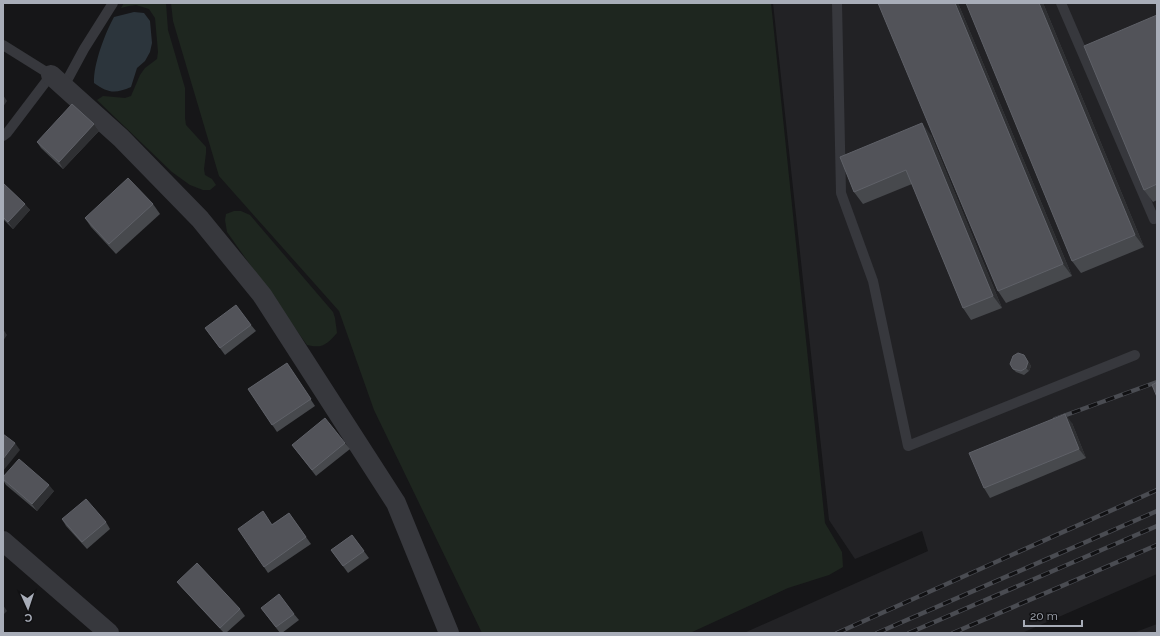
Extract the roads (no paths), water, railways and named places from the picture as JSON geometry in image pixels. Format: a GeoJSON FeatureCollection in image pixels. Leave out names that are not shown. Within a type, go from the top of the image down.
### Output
{"type":"FeatureCollection","features":[{"type":"Feature","properties":{"kind":"street"},"geometry":{"type":"LineString","coordinates":[[57,81],[121,138],[200,219],[262,295],[396,503],[449,633]]}},
{"type":"Feature","properties":{"kind":"street"},"geometry":{"type":"LineString","coordinates":[[3,541],[109,633]]}},
{"type":"Feature","properties":{"kind":"lane"},"geometry":{"type":"LineString","coordinates":[[3,136],[57,81],[84,49],[113,3]]}},
{"type":"Feature","properties":{"kind":"lane"},"geometry":{"type":"LineString","coordinates":[[838,3],[841,193],[873,281],[908,446],[1135,355]]}},
{"type":"Feature","properties":{"kind":"lane"},"geometry":{"type":"LineString","coordinates":[[1061,3],[1154,219],[1157,218]]}},
{"type":"Feature","properties":{"kind":"lane"},"geometry":{"type":"LineString","coordinates":[[3,45],[57,81]]}},
{"type":"Feature","properties":{"kind":"railway"},"geometry":{"type":"LineString","coordinates":[[1055,419],[1157,382]]}},
{"type":"Feature","properties":{"kind":"railway"},"geometry":{"type":"LineString","coordinates":[[837,633],[1157,490]]}},
{"type":"Feature","properties":{"kind":"railway"},"geometry":{"type":"LineString","coordinates":[[877,633],[1157,511]]}},
{"type":"Feature","properties":{"kind":"railway"},"geometry":{"type":"LineString","coordinates":[[909,633],[1157,526]]}},
{"type":"Feature","properties":{"kind":"railway"},"geometry":{"type":"LineString","coordinates":[[953,633],[1157,545]]}}]}
